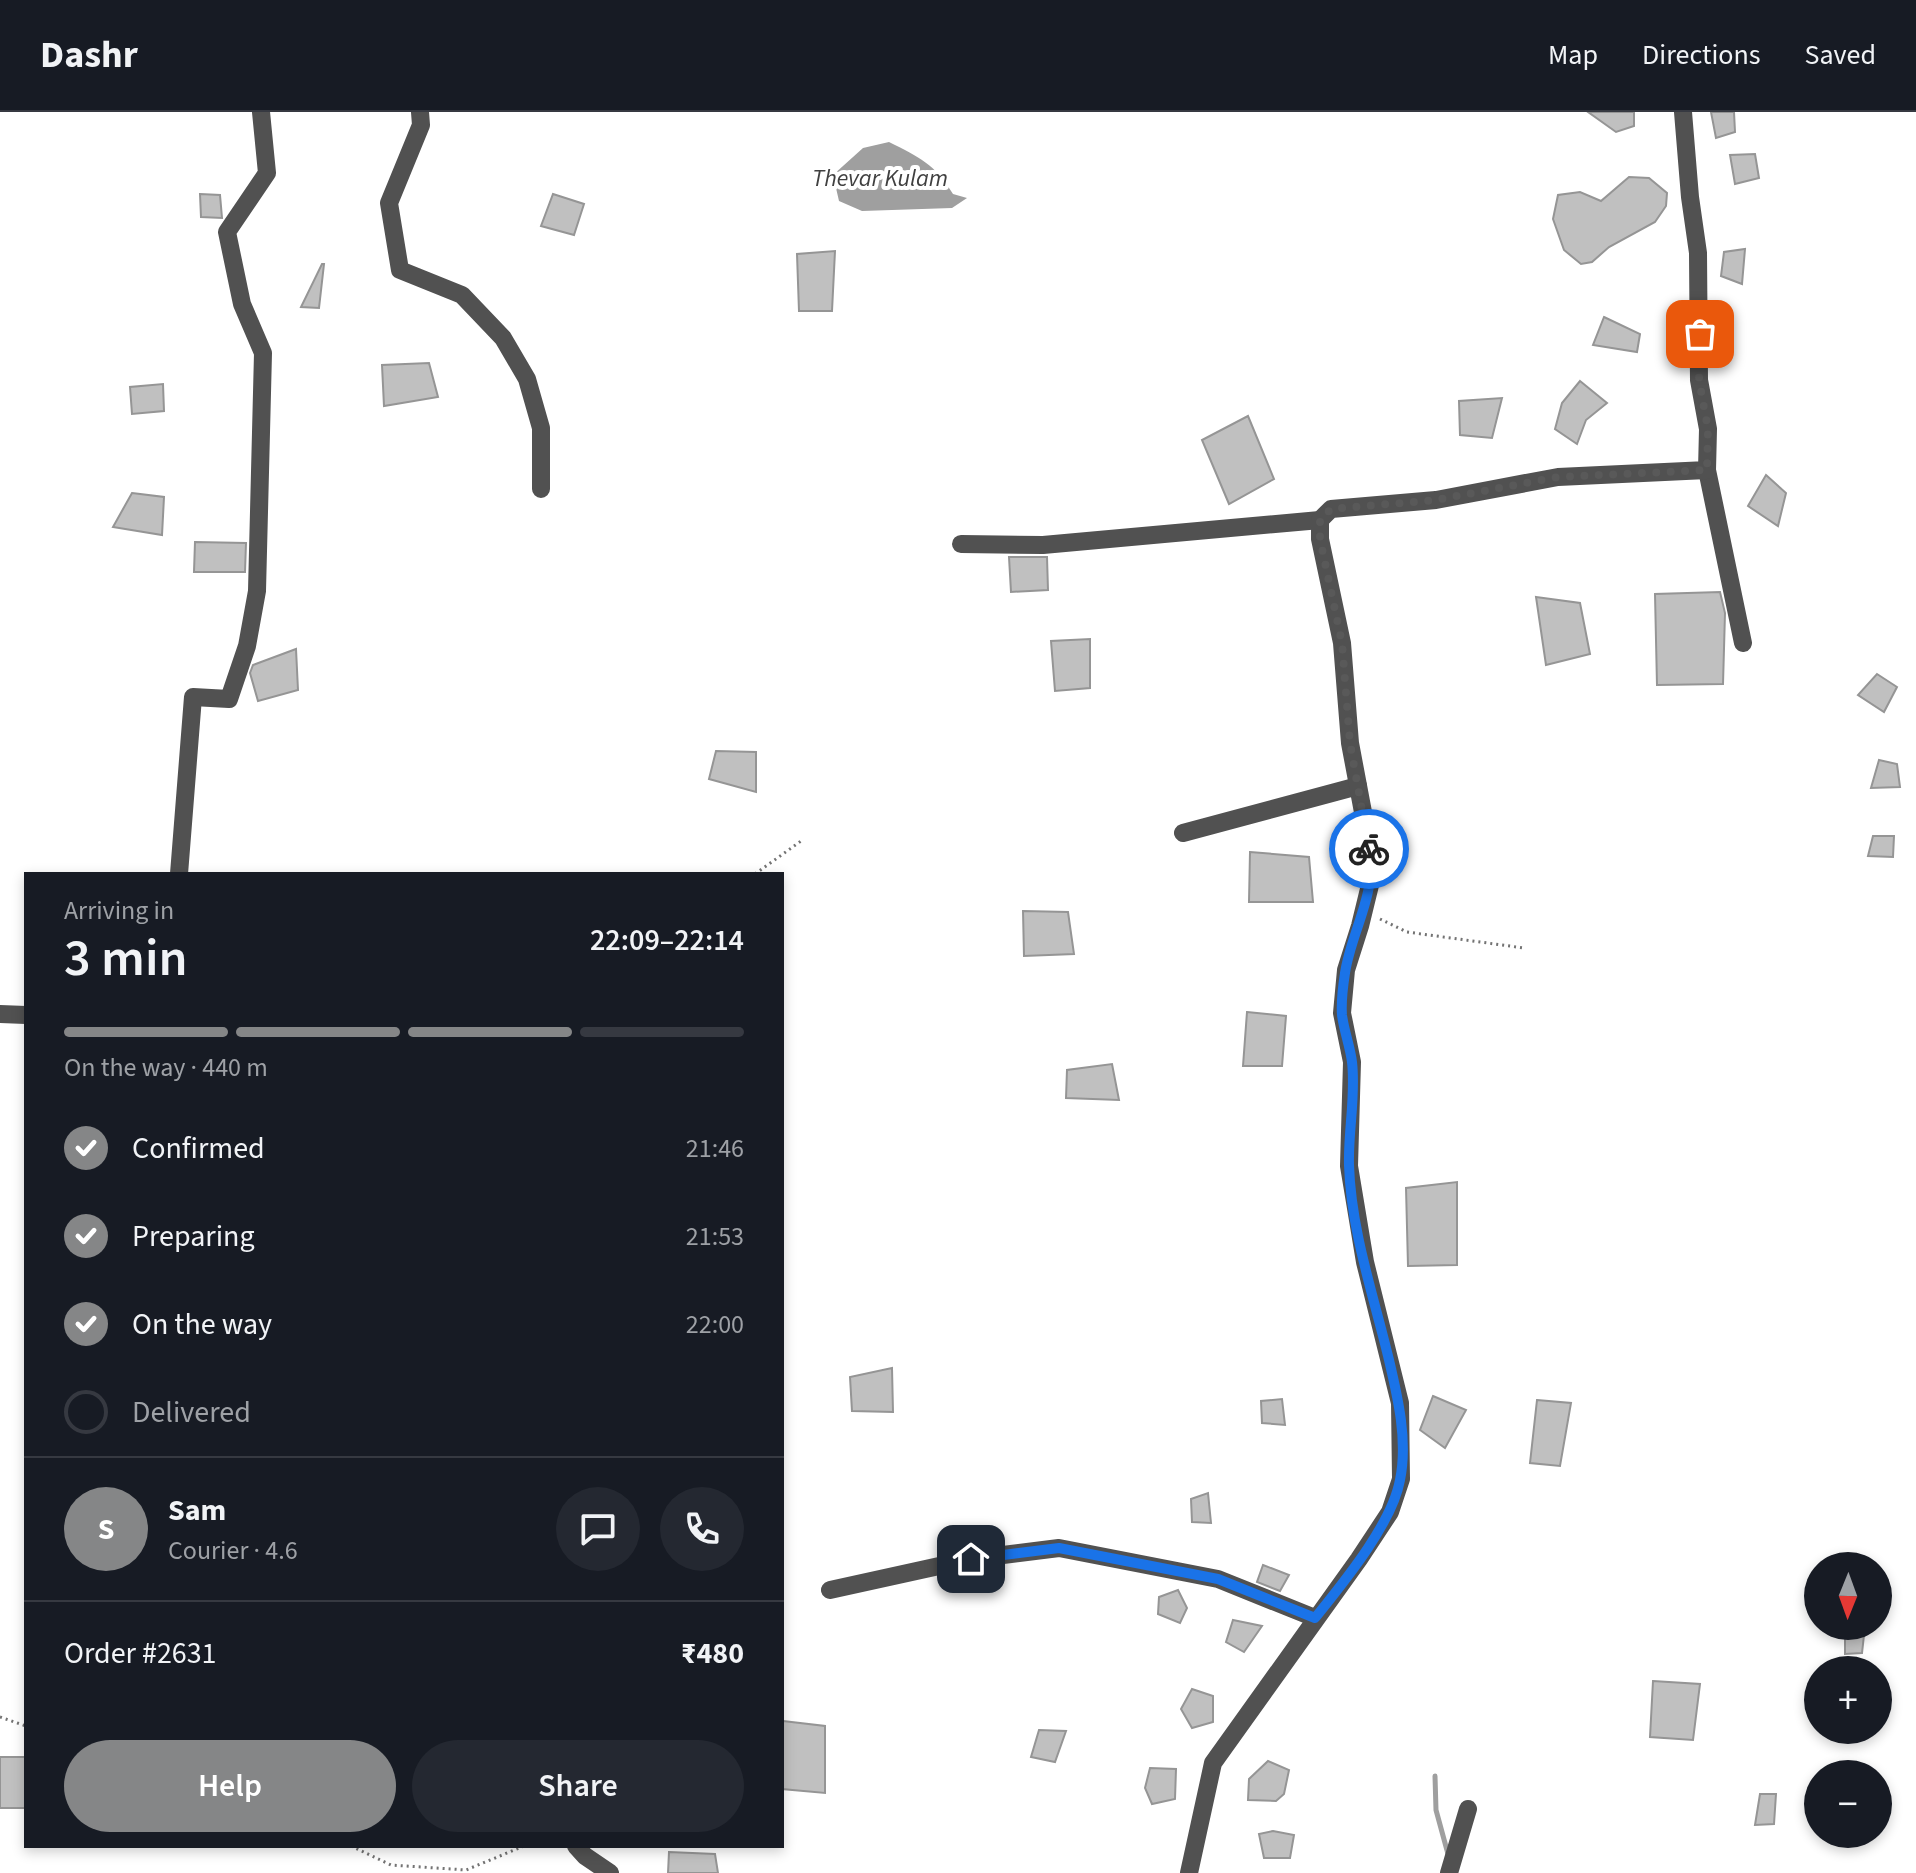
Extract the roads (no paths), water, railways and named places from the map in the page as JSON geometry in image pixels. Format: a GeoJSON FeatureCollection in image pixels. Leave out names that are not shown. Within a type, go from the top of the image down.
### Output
{"type":"FeatureCollection","features":[{"type":"Feature","properties":{"kind":"street"},"geometry":{"type":"LineString","coordinates":[[179,872],[193,697],[229,699],[247,646],[257,591],[263,353],[242,304],[227,232],[267,173],[261,112]]}},
{"type":"Feature","properties":{"kind":"street"},"geometry":{"type":"LineString","coordinates":[[420,112],[421,125],[389,203],[400,270],[462,295],[503,338],[527,379],[541,428],[541,489]]}},
{"type":"Feature","properties":{"kind":"street"},"geometry":{"type":"LineString","coordinates":[[1683,112],[1698,253],[1699,380],[1708,429],[1707,470],[1743,643]]}},
{"type":"Feature","properties":{"kind":"street"},"geometry":{"type":"LineString","coordinates":[[961,544],[1043,545],[1320,520],[1331,509],[1436,500],[1558,477],[1707,470]]}},
{"type":"Feature","properties":{"kind":"street"},"geometry":{"type":"LineString","coordinates":[[1189,1873],[1213,1763],[1349,1574],[1390,1512],[1401,1479],[1400,1403],[1365,1262],[1349,1166],[1352,1062],[1342,1013],[1346,970],[1370,885],[1372,860],[1350,743],[1342,643],[1320,539],[1320,520]]}},
{"type":"Feature","properties":{"kind":"street"},"geometry":{"type":"LineString","coordinates":[[1183,833],[1358,786]]}},
{"type":"Feature","properties":{"kind":"street"},"geometry":{"type":"LineString","coordinates":[[0,1014],[24,1015]]}},
{"type":"Feature","properties":{"kind":"street"},"geometry":{"type":"LineString","coordinates":[[830,1590],[971,1559],[1059,1548],[1218,1579],[1315,1618]]}},
{"type":"Feature","properties":{"kind":"street"},"geometry":{"type":"LineString","coordinates":[[1449,1873],[1468,1809]]}},
{"type":"Feature","properties":{"kind":"street"},"geometry":{"type":"LineString","coordinates":[[578,1848],[610,1873]]}},
{"type":"Feature","properties":{"kind":"water","name":"Thevar Kulam"},"geometry":{"type":"Polygon","coordinates":[[[889,142],[926,162],[953,194],[967,198],[952,208],[862,211],[839,201],[833,175],[863,148],[889,142]]]}},
{"type":"Feature","properties":{"kind":"waterway"},"geometry":{"type":"LineString","coordinates":[[1435,1776],[1436,1810],[1448,1854]]}}]}
